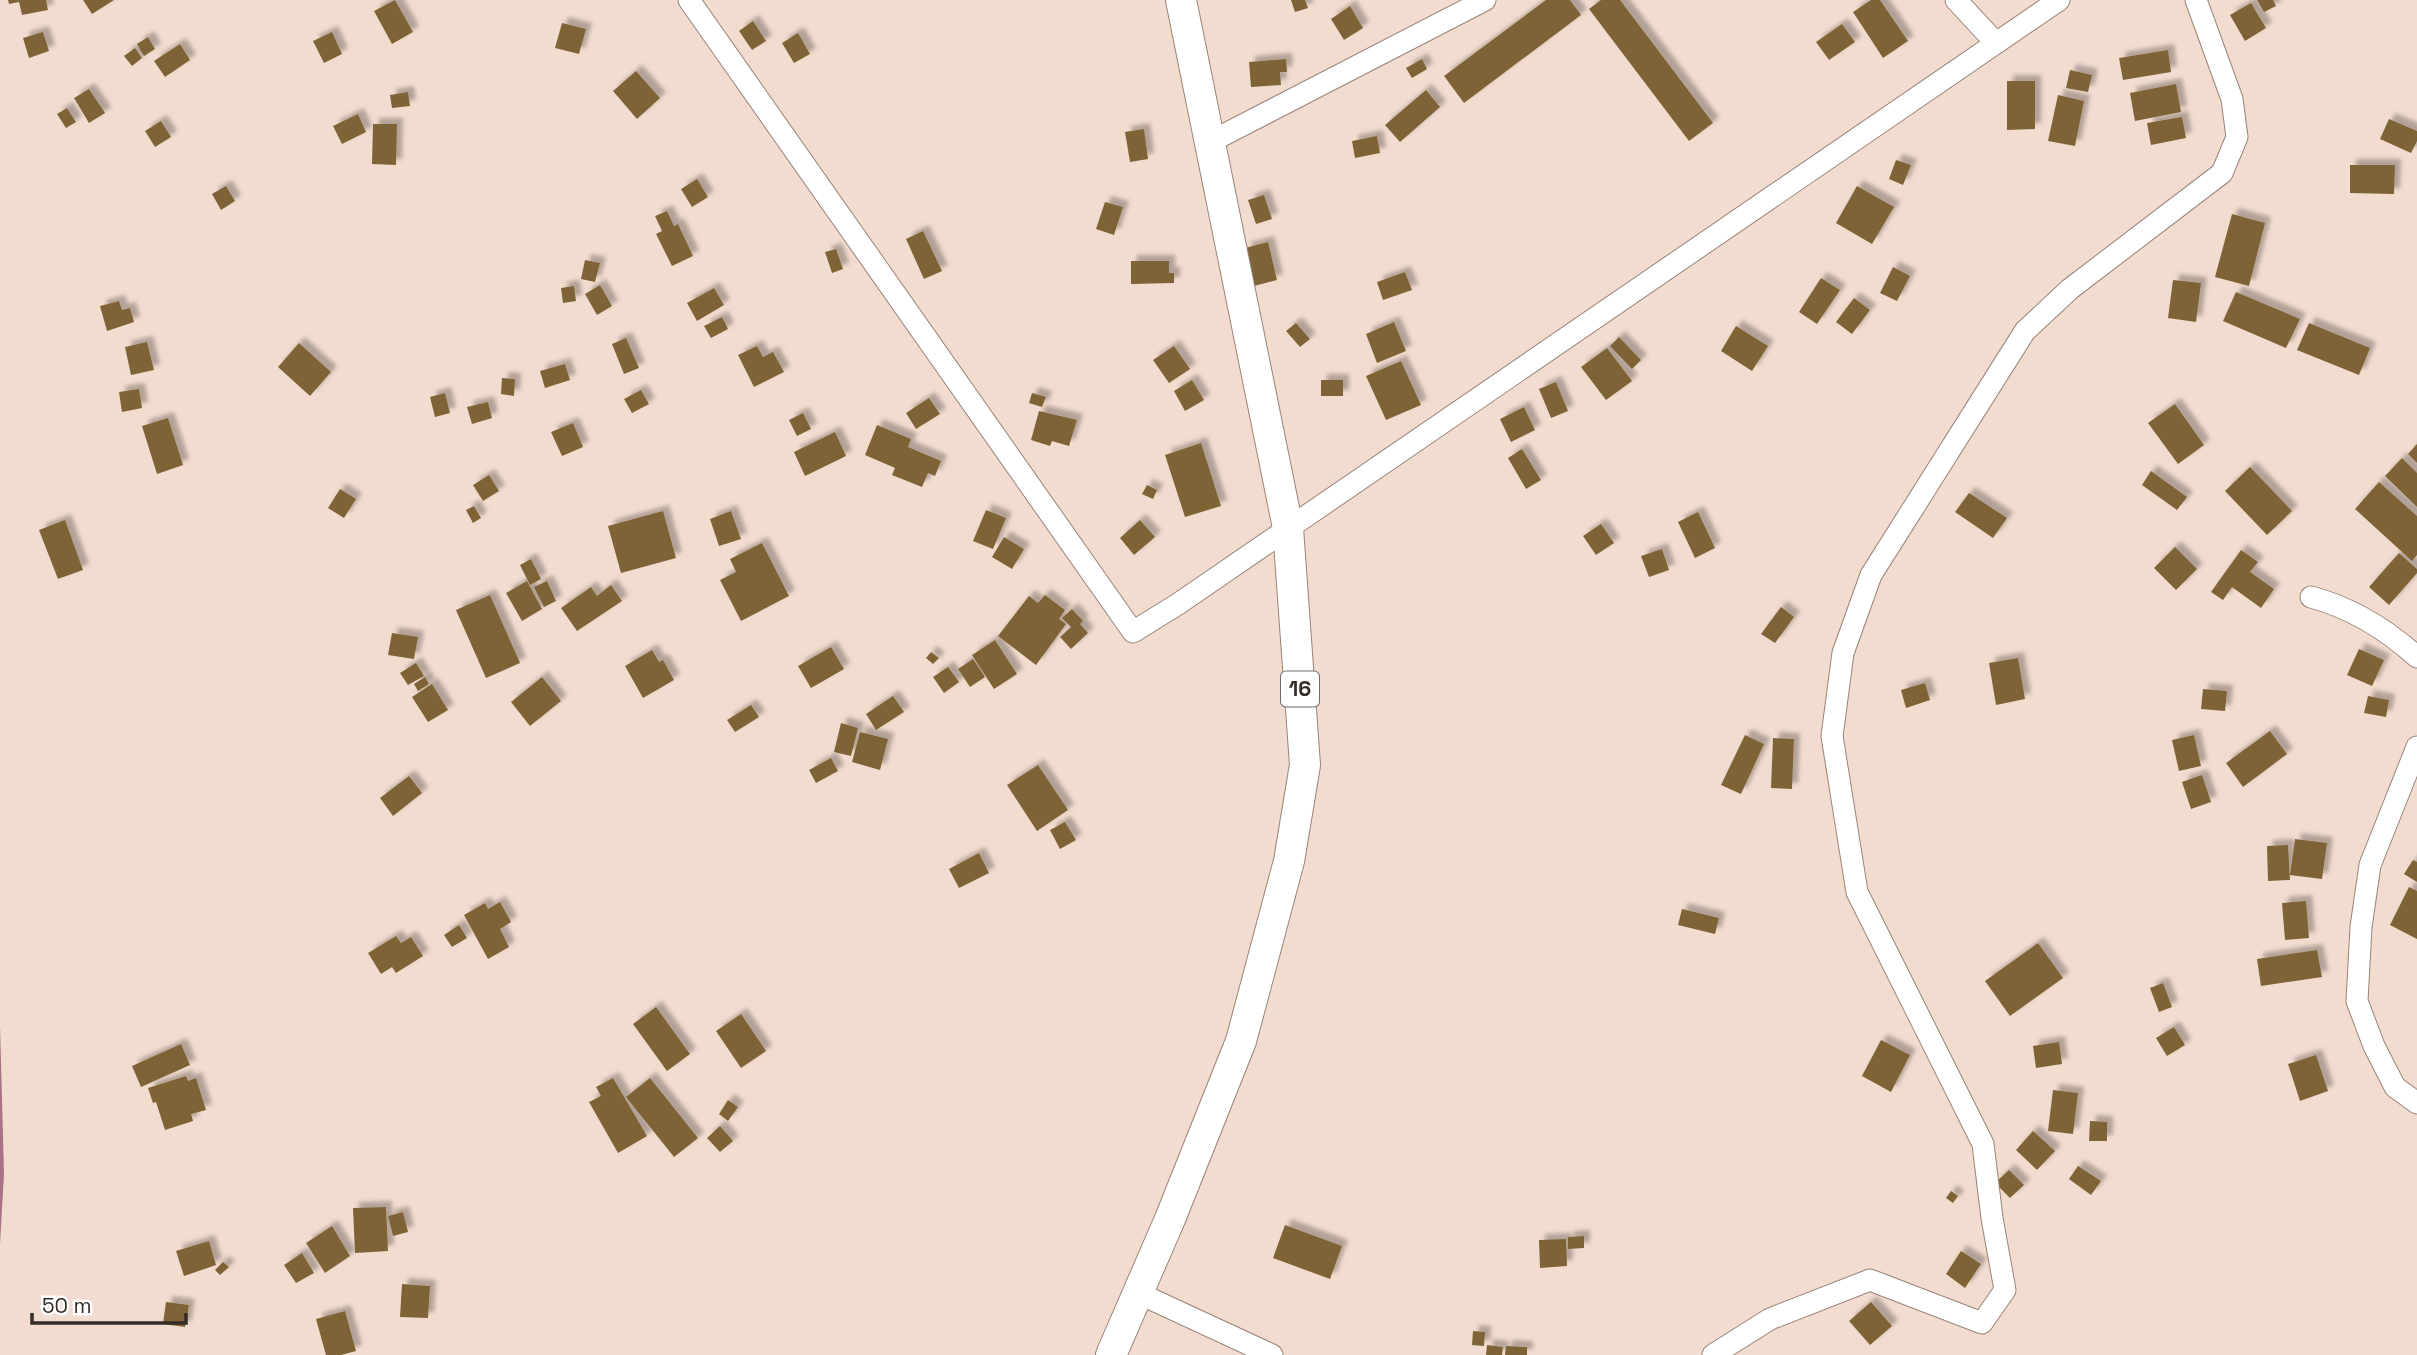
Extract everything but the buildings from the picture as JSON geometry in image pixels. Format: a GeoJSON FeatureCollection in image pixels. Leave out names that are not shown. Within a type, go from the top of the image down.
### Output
{"type":"FeatureCollection","features":[{"type":"Feature","properties":{"kind":"highway","name":"16"},"geometry":{"type":"LineString","coordinates":[[1111,1355],[1241,1041],[1289,861],[1305,765],[1288,528],[1181,0]]}},
{"type":"Feature","properties":{"kind":"street"},"geometry":{"type":"LineString","coordinates":[[690,0],[1133,632],[1178,604],[2059,0]]}},
{"type":"Feature","properties":{"kind":"street"},"geometry":{"type":"LineString","coordinates":[[1210,142],[1485,0]]}},
{"type":"Feature","properties":{"kind":"street"},"geometry":{"type":"LineString","coordinates":[[1956,0],[1996,43]]}},
{"type":"Feature","properties":{"kind":"street"},"geometry":{"type":"LineString","coordinates":[[1713,1355],[1770,1319],[1870,1280],[1982,1323],[2005,1290],[1992,1218],[1983,1144],[1857,892],[1832,736],[1843,653],[1871,575],[2025,331],[2070,289],[2222,173],[2237,137],[2232,99],[2196,0]]}},
{"type":"Feature","properties":{"kind":"street"},"geometry":{"type":"LineString","coordinates":[[2311,597],[2330,602],[2389,632],[2417,657]]}},
{"type":"Feature","properties":{"kind":"street"},"geometry":{"type":"LineString","coordinates":[[2417,747],[2370,865],[2361,927],[2357,1001],[2374,1046],[2395,1087],[2417,1103]]}},
{"type":"Feature","properties":{"kind":"street"},"geometry":{"type":"LineString","coordinates":[[1138,1293],[1272,1355]]}},
{"type":"Feature","properties":{"kind":"water"},"geometry":{"type":"Polygon","coordinates":[[[0,1025],[4,1174],[0,1244],[0,1025]]]}}]}
